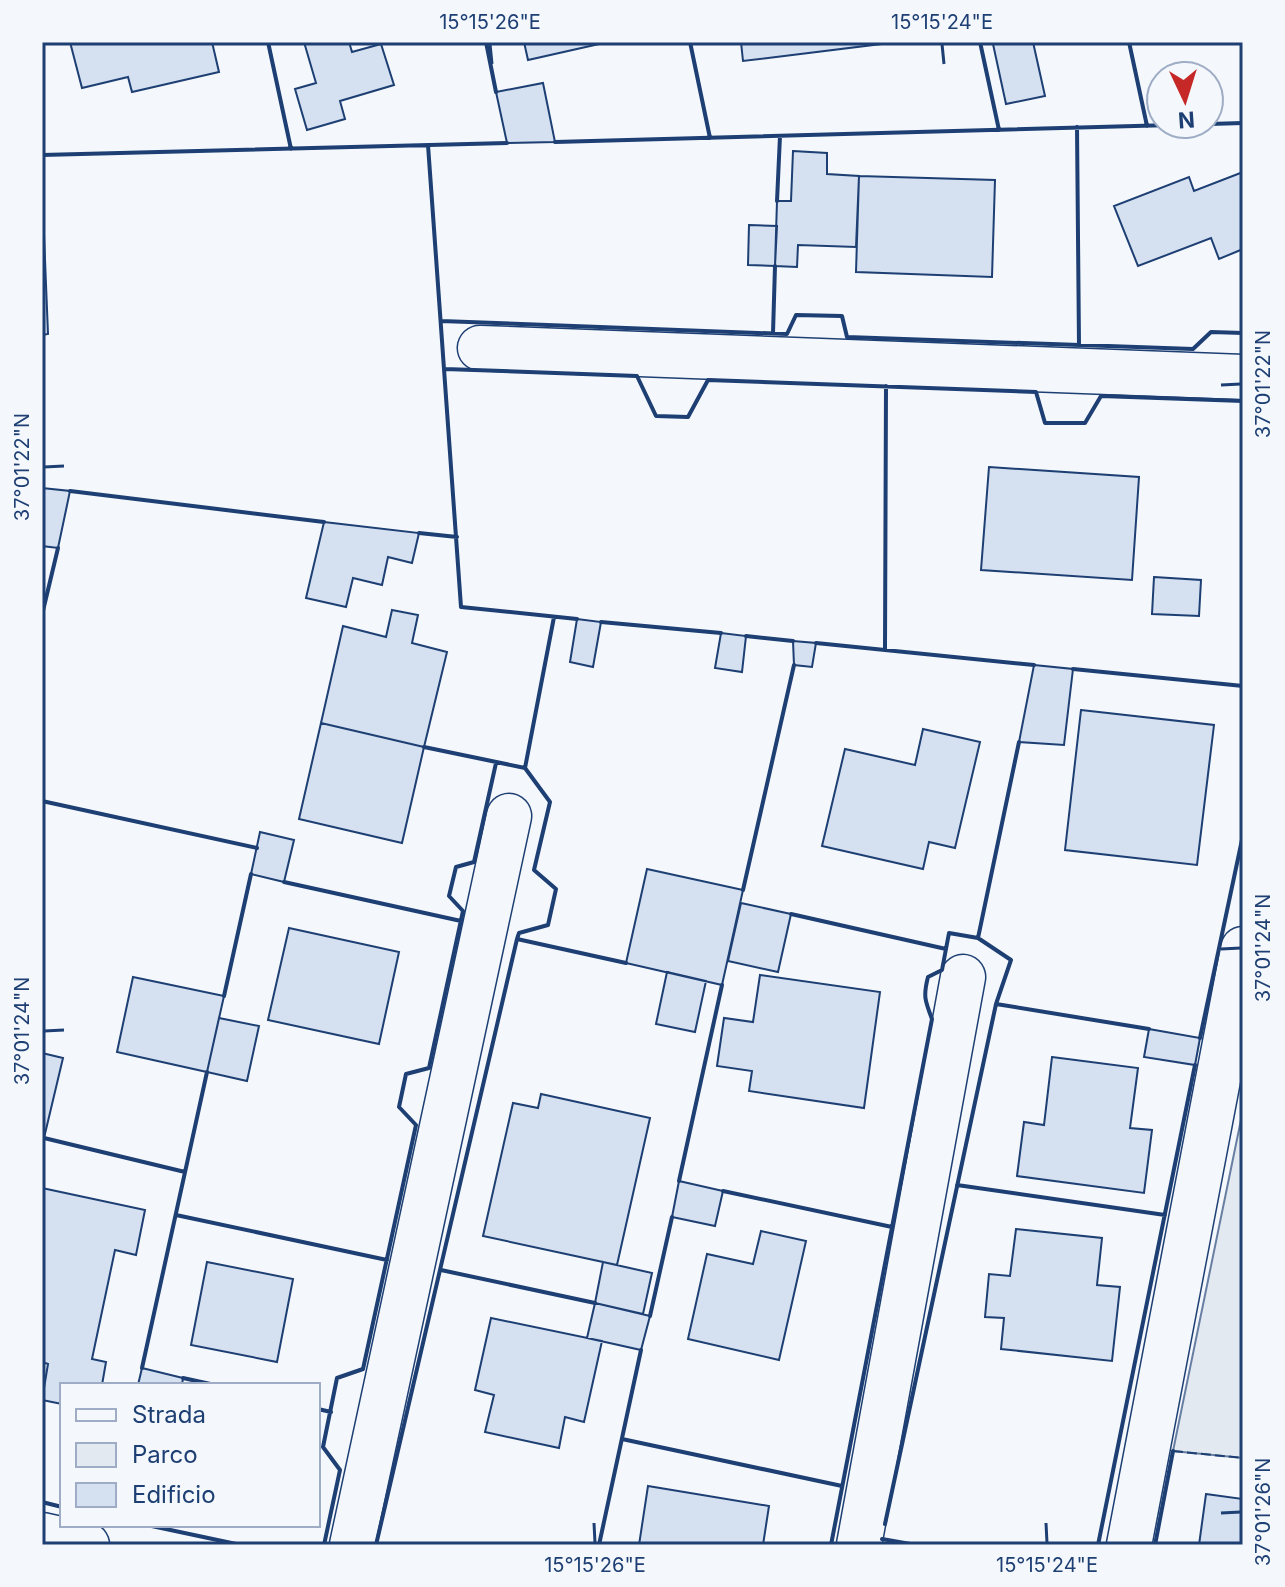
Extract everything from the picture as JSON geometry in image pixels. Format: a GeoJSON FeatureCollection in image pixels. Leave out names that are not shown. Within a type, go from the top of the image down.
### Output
{"type":"FeatureCollection","features":[{"type":"Feature","properties":{"kind":"lane"},"geometry":{"type":"LineString","coordinates":[[480,348],[1243,377]]}},
{"type":"Feature","properties":{"kind":"lane"},"geometry":{"type":"LineString","coordinates":[[352,1545],[509,816]]}},
{"type":"Feature","properties":{"kind":"lane"},"geometry":{"type":"LineString","coordinates":[[1129,1545],[1243,949]]}},
{"type":"Feature","properties":{"kind":"lane"},"geometry":{"type":"LineString","coordinates":[[859,1545],[963,977]]}},
{"type":"Feature","properties":{"kind":"lane"},"geometry":{"type":"LineString","coordinates":[[42,1535],[87,1545]]}},
{"type":"Feature","properties":{"kind":"green space"},"geometry":{"type":"Polygon","coordinates":[[[1243,1110],[1243,1458],[1173,1451],[1243,1110]]]}},
{"type":"Feature","properties":{"kind":"building"},"geometry":{"type":"Polygon","coordinates":[[[70,42],[212,42],[219,72],[132,92],[128,77],[82,88],[70,42]]]}},
{"type":"Feature","properties":{"kind":"building"},"geometry":{"type":"Polygon","coordinates":[[[304,42],[349,42],[352,52],[381,44],[394,85],[340,101],[345,119],[307,130],[295,89],[316,83],[304,42]]]}},
{"type":"Feature","properties":{"kind":"building"},"geometry":{"type":"Polygon","coordinates":[[[524,42],[608,42],[528,60],[524,42]]]}},
{"type":"Feature","properties":{"kind":"building"},"geometry":{"type":"Polygon","coordinates":[[[741,42],[889,42],[889,43],[743,61],[741,42]]]}},
{"type":"Feature","properties":{"kind":"building"},"geometry":{"type":"Polygon","coordinates":[[[1033,42],[1045,96],[1006,104],[993,44],[1033,42]]]}},
{"type":"Feature","properties":{"kind":"building"},"geometry":{"type":"Polygon","coordinates":[[[543,83],[555,142],[507,143],[496,92],[543,83]]]}},
{"type":"Feature","properties":{"kind":"building"},"geometry":{"type":"Polygon","coordinates":[[[793,151],[827,153],[827,174],[859,176],[856,247],[798,245],[797,267],[775,266],[777,201],[791,201],[793,151]]]}},
{"type":"Feature","properties":{"kind":"building"},"geometry":{"type":"Polygon","coordinates":[[[1243,172],[1243,249],[1219,259],[1211,238],[1138,266],[1114,206],[1189,177],[1194,191],[1243,172]]]}},
{"type":"Feature","properties":{"kind":"building"},"geometry":{"type":"Polygon","coordinates":[[[859,176],[995,180],[992,277],[856,272],[859,176]]]}},
{"type":"Feature","properties":{"kind":"building"},"geometry":{"type":"Polygon","coordinates":[[[749,225],[777,226],[775,266],[748,265],[749,225]]]}},
{"type":"Feature","properties":{"kind":"building"},"geometry":{"type":"Polygon","coordinates":[[[42,235],[48,334],[42,335],[42,235]]]}},
{"type":"Feature","properties":{"kind":"building"},"geometry":{"type":"Polygon","coordinates":[[[989,467],[1139,477],[1132,580],[981,570],[989,467]]]}},
{"type":"Feature","properties":{"kind":"building"},"geometry":{"type":"Polygon","coordinates":[[[42,488],[70,491],[58,548],[42,546],[42,488]]]}},
{"type":"Feature","properties":{"kind":"building"},"geometry":{"type":"Polygon","coordinates":[[[324,522],[419,533],[412,563],[388,557],[382,585],[353,578],[346,607],[306,598],[324,522]]]}},
{"type":"Feature","properties":{"kind":"building"},"geometry":{"type":"Polygon","coordinates":[[[1154,577],[1201,580],[1199,616],[1152,614],[1154,577]]]}},
{"type":"Feature","properties":{"kind":"building"},"geometry":{"type":"Polygon","coordinates":[[[392,610],[418,615],[412,643],[447,652],[424,747],[321,723],[343,626],[386,637],[392,610]]]}},
{"type":"Feature","properties":{"kind":"building"},"geometry":{"type":"Polygon","coordinates":[[[577,619],[601,622],[593,667],[570,662],[577,619]]]}},
{"type":"Feature","properties":{"kind":"building"},"geometry":{"type":"Polygon","coordinates":[[[721,633],[746,636],[742,672],[715,668],[721,633]]]}},
{"type":"Feature","properties":{"kind":"building"},"geometry":{"type":"Polygon","coordinates":[[[793,641],[816,643],[812,667],[794,665],[793,641]]]}},
{"type":"Feature","properties":{"kind":"building"},"geometry":{"type":"Polygon","coordinates":[[[1034,665],[1073,669],[1064,745],[1019,742],[1034,665]]]}},
{"type":"Feature","properties":{"kind":"building"},"geometry":{"type":"Polygon","coordinates":[[[1081,710],[1214,725],[1197,865],[1065,850],[1081,710]]]}},
{"type":"Feature","properties":{"kind":"building"},"geometry":{"type":"Polygon","coordinates":[[[321,723],[424,747],[402,843],[299,819],[321,723]]]}},
{"type":"Feature","properties":{"kind":"building"},"geometry":{"type":"Polygon","coordinates":[[[923,729],[980,742],[955,848],[929,842],[923,869],[822,846],[845,749],[915,765],[923,729]]]}},
{"type":"Feature","properties":{"kind":"building"},"geometry":{"type":"Polygon","coordinates":[[[260,832],[294,840],[284,882],[251,874],[260,832]]]}},
{"type":"Feature","properties":{"kind":"building"},"geometry":{"type":"Polygon","coordinates":[[[647,869],[743,890],[722,985],[626,963],[647,869]]]}},
{"type":"Feature","properties":{"kind":"building"},"geometry":{"type":"Polygon","coordinates":[[[741,903],[791,914],[778,972],[728,961],[741,903]]]}},
{"type":"Feature","properties":{"kind":"building"},"geometry":{"type":"Polygon","coordinates":[[[289,928],[399,952],[379,1044],[268,1020],[289,928]]]}},
{"type":"Feature","properties":{"kind":"building"},"geometry":{"type":"Polygon","coordinates":[[[667,972],[706,981],[695,1032],[656,1024],[667,972]]]}},
{"type":"Feature","properties":{"kind":"building"},"geometry":{"type":"Polygon","coordinates":[[[760,975],[880,992],[864,1108],[749,1091],[752,1071],[717,1066],[724,1018],[753,1022],[760,975]]]}},
{"type":"Feature","properties":{"kind":"building"},"geometry":{"type":"Polygon","coordinates":[[[133,977],[224,996],[207,1072],[117,1052],[133,977]]]}},
{"type":"Feature","properties":{"kind":"building"},"geometry":{"type":"Polygon","coordinates":[[[219,1018],[259,1026],[247,1081],[207,1072],[219,1018]]]}},
{"type":"Feature","properties":{"kind":"building"},"geometry":{"type":"Polygon","coordinates":[[[1149,1029],[1200,1038],[1195,1065],[1144,1057],[1149,1029]]]}},
{"type":"Feature","properties":{"kind":"building"},"geometry":{"type":"Polygon","coordinates":[[[42,1053],[63,1058],[44,1138],[42,1137],[42,1053]]]}},
{"type":"Feature","properties":{"kind":"building"},"geometry":{"type":"Polygon","coordinates":[[[1052,1057],[1138,1068],[1130,1128],[1152,1130],[1144,1193],[1017,1176],[1024,1122],[1044,1125],[1052,1057]]]}},
{"type":"Feature","properties":{"kind":"building"},"geometry":{"type":"Polygon","coordinates":[[[541,1094],[650,1118],[617,1265],[483,1236],[513,1103],[538,1108],[541,1094]]]}},
{"type":"Feature","properties":{"kind":"building"},"geometry":{"type":"Polygon","coordinates":[[[679,1181],[723,1191],[715,1226],[672,1217],[679,1181]]]}},
{"type":"Feature","properties":{"kind":"building"},"geometry":{"type":"Polygon","coordinates":[[[42,1188],[145,1210],[136,1255],[115,1250],[92,1359],[106,1362],[102,1383],[60,1383],[60,1404],[42,1400],[48,1364],[42,1362],[42,1188]]]}},
{"type":"Feature","properties":{"kind":"building"},"geometry":{"type":"Polygon","coordinates":[[[1016,1229],[1102,1238],[1097,1285],[1120,1287],[1112,1361],[1001,1349],[1004,1318],[985,1317],[989,1274],[1010,1276],[1016,1229]]]}},
{"type":"Feature","properties":{"kind":"building"},"geometry":{"type":"Polygon","coordinates":[[[761,1231],[806,1241],[779,1360],[688,1339],[707,1254],[753,1264],[761,1231]]]}},
{"type":"Feature","properties":{"kind":"building"},"geometry":{"type":"Polygon","coordinates":[[[207,1262],[293,1279],[277,1362],[191,1345],[207,1262]]]}},
{"type":"Feature","properties":{"kind":"building"},"geometry":{"type":"Polygon","coordinates":[[[603,1262],[652,1273],[643,1314],[595,1303],[603,1262]]]}},
{"type":"Feature","properties":{"kind":"building"},"geometry":{"type":"Polygon","coordinates":[[[595,1303],[650,1316],[641,1350],[587,1338],[595,1303]]]}},
{"type":"Feature","properties":{"kind":"building"},"geometry":{"type":"Polygon","coordinates":[[[491,1318],[602,1341],[584,1422],[565,1417],[559,1448],[485,1432],[494,1395],[475,1390],[491,1318]]]}},
{"type":"Feature","properties":{"kind":"building"},"geometry":{"type":"Polygon","coordinates":[[[142,1368],[183,1378],[182,1383],[138,1383],[142,1368]]]}},
{"type":"Feature","properties":{"kind":"building"},"geometry":{"type":"Polygon","coordinates":[[[648,1486],[769,1506],[763,1545],[639,1545],[648,1486]]]}},
{"type":"Feature","properties":{"kind":"building"},"geometry":{"type":"Polygon","coordinates":[[[1206,1494],[1243,1499],[1243,1545],[1199,1545],[1206,1494]]]}},
{"type":"Feature","properties":{"kind":"fence"},"geometry":{"type":"LineString","coordinates":[[1173,1451],[1243,1458]]}},
{"type":"Feature","properties":{"kind":"wall"},"geometry":{"type":"LineString","coordinates":[[268,42],[291,149]]}},
{"type":"Feature","properties":{"kind":"wall"},"geometry":{"type":"LineString","coordinates":[[486,42],[496,92]]}},
{"type":"Feature","properties":{"kind":"wall"},"geometry":{"type":"LineString","coordinates":[[690,42],[710,138]]}},
{"type":"Feature","properties":{"kind":"wall"},"geometry":{"type":"LineString","coordinates":[[980,42],[999,130]]}},
{"type":"Feature","properties":{"kind":"wall"},"geometry":{"type":"LineString","coordinates":[[1129,42],[1145,117]]}},
{"type":"Feature","properties":{"kind":"wall"},"geometry":{"type":"LineString","coordinates":[[1225,124],[1243,123]]}},
{"type":"Feature","properties":{"kind":"wall"},"geometry":{"type":"LineString","coordinates":[[555,142],[1145,126]]}},
{"type":"Feature","properties":{"kind":"wall"},"geometry":{"type":"LineString","coordinates":[[1077,127],[1079,345]]}},
{"type":"Feature","properties":{"kind":"wall"},"geometry":{"type":"LineString","coordinates":[[777,201],[780,136]]}},
{"type":"Feature","properties":{"kind":"wall"},"geometry":{"type":"LineString","coordinates":[[42,155],[507,143]]}},
{"type":"Feature","properties":{"kind":"wall"},"geometry":{"type":"LineString","coordinates":[[428,145],[461,607],[577,619]]}},
{"type":"Feature","properties":{"kind":"wall"},"geometry":{"type":"LineString","coordinates":[[773,333],[775,266]]}},
{"type":"Feature","properties":{"kind":"wall"},"geometry":{"type":"LineString","coordinates":[[441,321],[787,334],[796,315],[842,316],[847,337],[1193,349],[1211,332],[1243,333]]}},
{"type":"Feature","properties":{"kind":"wall"},"geometry":{"type":"LineString","coordinates":[[445,369],[637,376],[656,416],[688,417],[708,380],[1036,392],[1045,423],[1085,423],[1101,396],[1243,401]]}},
{"type":"Feature","properties":{"kind":"wall"},"geometry":{"type":"LineString","coordinates":[[885,650],[886,386]]}},
{"type":"Feature","properties":{"kind":"wall"},"geometry":{"type":"LineString","coordinates":[[70,491],[324,522]]}},
{"type":"Feature","properties":{"kind":"wall"},"geometry":{"type":"LineString","coordinates":[[419,533],[457,537]]}},
{"type":"Feature","properties":{"kind":"wall"},"geometry":{"type":"LineString","coordinates":[[42,615],[58,548]]}},
{"type":"Feature","properties":{"kind":"wall"},"geometry":{"type":"LineString","coordinates":[[525,768],[554,617]]}},
{"type":"Feature","properties":{"kind":"wall"},"geometry":{"type":"LineString","coordinates":[[601,622],[721,633]]}},
{"type":"Feature","properties":{"kind":"wall"},"geometry":{"type":"LineString","coordinates":[[746,636],[793,641]]}},
{"type":"Feature","properties":{"kind":"wall"},"geometry":{"type":"LineString","coordinates":[[816,643],[1034,665]]}},
{"type":"Feature","properties":{"kind":"wall"},"geometry":{"type":"LineString","coordinates":[[743,890],[794,665]]}},
{"type":"Feature","properties":{"kind":"wall"},"geometry":{"type":"LineString","coordinates":[[1073,669],[1243,686]]}},
{"type":"Feature","properties":{"kind":"wall"},"geometry":{"type":"LineString","coordinates":[[978,938],[1019,742]]}},
{"type":"Feature","properties":{"kind":"wall"},"geometry":{"type":"LineString","coordinates":[[376,1545],[517,939],[519,933],[548,925],[556,889],[534,870],[550,802],[525,768],[424,747]]}},
{"type":"Feature","properties":{"kind":"wall"},"geometry":{"type":"LineString","coordinates":[[324,1545],[340,1470],[323,1447],[337,1378],[363,1369],[416,1125],[399,1107],[406,1074],[429,1068],[463,911],[449,896],[456,867],[474,862],[496,763]]}},
{"type":"Feature","properties":{"kind":"wall"},"geometry":{"type":"LineString","coordinates":[[42,801],[257,848]]}},
{"type":"Feature","properties":{"kind":"wall"},"geometry":{"type":"LineString","coordinates":[[1200,1038],[1243,835]]}},
{"type":"Feature","properties":{"kind":"wall"},"geometry":{"type":"LineString","coordinates":[[224,996],[251,874]]}},
{"type":"Feature","properties":{"kind":"wall"},"geometry":{"type":"LineString","coordinates":[[284,882],[461,921]]}},
{"type":"Feature","properties":{"kind":"wall"},"geometry":{"type":"LineString","coordinates":[[791,914],[946,949]]}},
{"type":"Feature","properties":{"kind":"wall"},"geometry":{"type":"LineString","coordinates":[[831,1545],[932,1019],[926,984],[928,977],[942,970],[949,933],[978,938],[1011,960],[996,1004],[885,1524]]}},
{"type":"Feature","properties":{"kind":"wall"},"geometry":{"type":"LineString","coordinates":[[517,939],[626,963]]}},
{"type":"Feature","properties":{"kind":"wall"},"geometry":{"type":"LineString","coordinates":[[679,1181],[722,985]]}},
{"type":"Feature","properties":{"kind":"wall"},"geometry":{"type":"LineString","coordinates":[[996,1004],[1149,1029]]}},
{"type":"Feature","properties":{"kind":"wall"},"geometry":{"type":"LineString","coordinates":[[1098,1545],[1195,1065]]}},
{"type":"Feature","properties":{"kind":"wall"},"geometry":{"type":"LineString","coordinates":[[142,1368],[207,1072]]}},
{"type":"Feature","properties":{"kind":"wall"},"geometry":{"type":"LineString","coordinates":[[44,1138],[185,1172]]}},
{"type":"Feature","properties":{"kind":"wall"},"geometry":{"type":"LineString","coordinates":[[957,1185],[1165,1215]]}},
{"type":"Feature","properties":{"kind":"wall"},"geometry":{"type":"LineString","coordinates":[[723,1191],[892,1227]]}},
{"type":"Feature","properties":{"kind":"wall"},"geometry":{"type":"LineString","coordinates":[[176,1215],[387,1260]]}},
{"type":"Feature","properties":{"kind":"wall"},"geometry":{"type":"LineString","coordinates":[[650,1316],[672,1217]]}},
{"type":"Feature","properties":{"kind":"wall"},"geometry":{"type":"LineString","coordinates":[[441,1270],[595,1303]]}},
{"type":"Feature","properties":{"kind":"wall"},"geometry":{"type":"LineString","coordinates":[[599,1545],[641,1350]]}},
{"type":"Feature","properties":{"kind":"wall"},"geometry":{"type":"LineString","coordinates":[[183,1378],[206,1383]]}},
{"type":"Feature","properties":{"kind":"wall"},"geometry":{"type":"LineString","coordinates":[[320,1409],[331,1412]]}},
{"type":"Feature","properties":{"kind":"wall"},"geometry":{"type":"LineString","coordinates":[[622,1439],[842,1486]]}},
{"type":"Feature","properties":{"kind":"wall"},"geometry":{"type":"LineString","coordinates":[[1155,1545],[1173,1451]]}},
{"type":"Feature","properties":{"kind":"wall"},"geometry":{"type":"LineString","coordinates":[[42,1502],[60,1506]]}},
{"type":"Feature","properties":{"kind":"wall"},"geometry":{"type":"LineString","coordinates":[[156,1527],[241,1545]]}},
{"type":"Feature","properties":{"kind":"wall"},"geometry":{"type":"LineString","coordinates":[[882,1539],[916,1545]]}}]}
